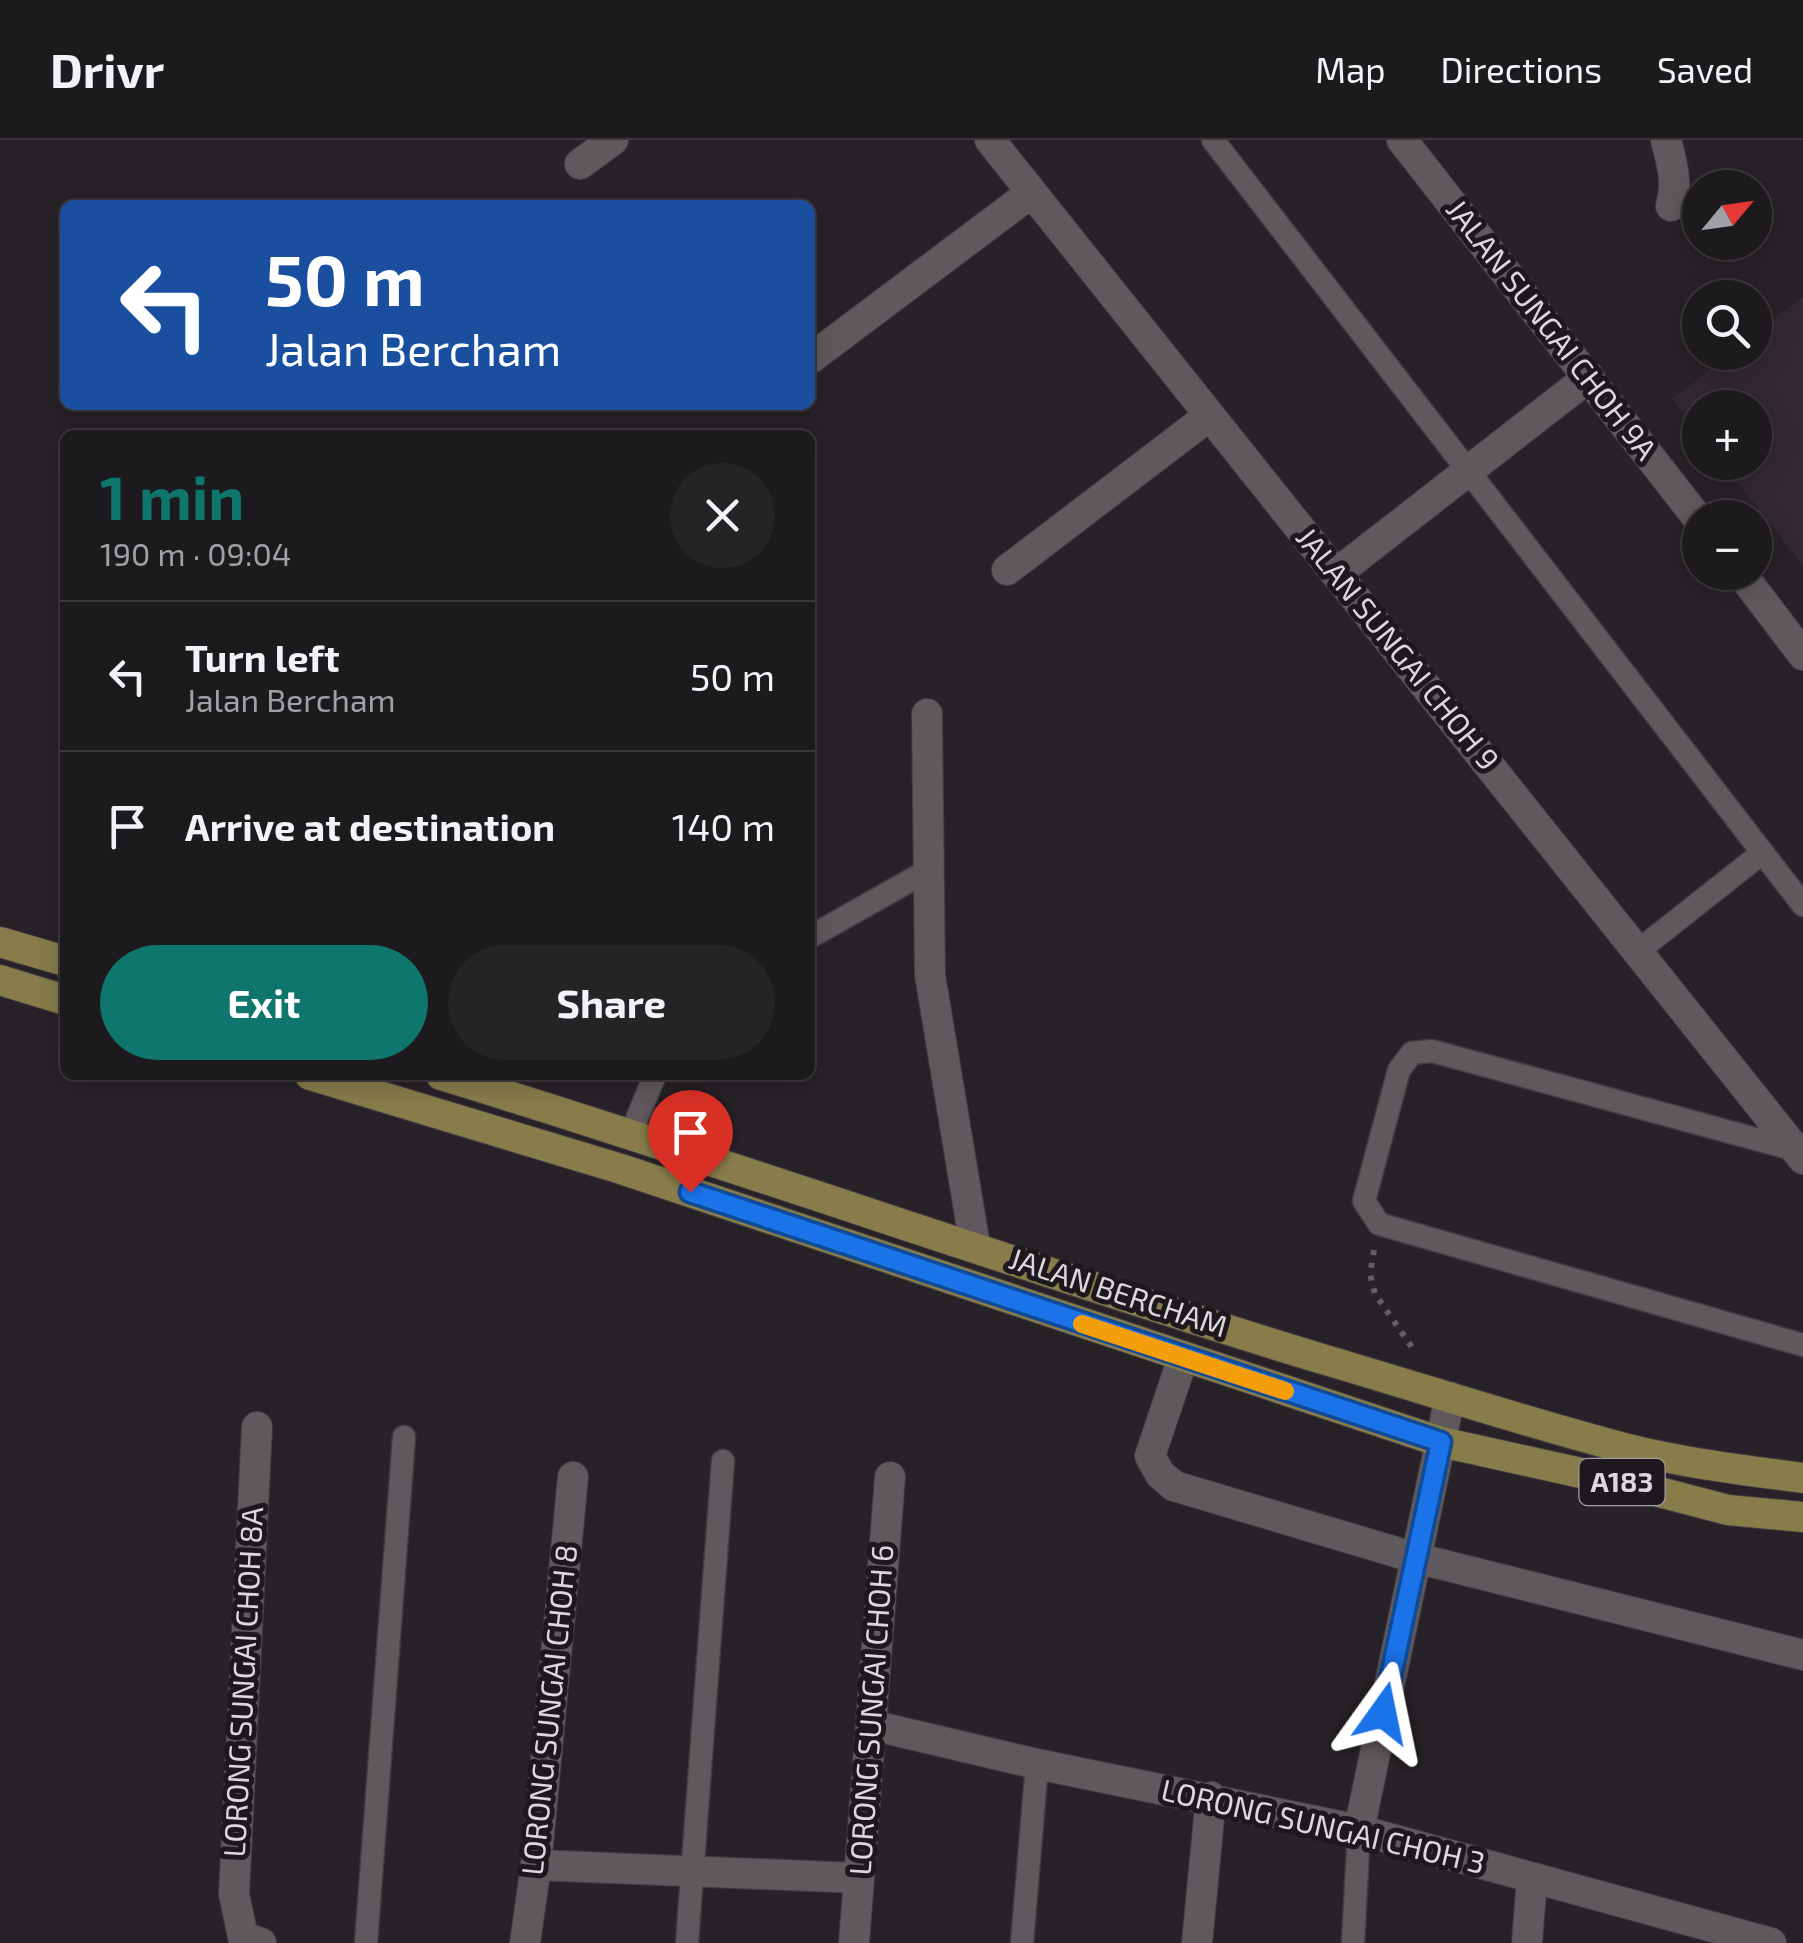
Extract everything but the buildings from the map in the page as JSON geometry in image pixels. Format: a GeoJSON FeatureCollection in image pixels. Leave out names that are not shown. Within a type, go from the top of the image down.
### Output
{"type":"FeatureCollection","features":[{"type":"Feature","properties":{"kind":"main road"},"geometry":{"type":"LineString","coordinates":[[0,942],[60,960]]}},
{"type":"Feature","properties":{"kind":"main road"},"geometry":{"type":"LineString","coordinates":[[0,980],[60,998]]}},
{"type":"Feature","properties":{"kind":"main road","name":"JALAN BERCHAM"},"geometry":{"type":"LineString","coordinates":[[327,1080],[621,1169],[1441,1442],[1728,1510],[1803,1517]]}},
{"type":"Feature","properties":{"kind":"main road","name":"JALAN BERCHAM"},"geometry":{"type":"LineString","coordinates":[[458,1080],[631,1133],[1189,1319],[1450,1397],[1626,1448],[1803,1478]]}},
{"type":"Feature","properties":{"kind":"street"},"geometry":{"type":"LineString","coordinates":[[580,164],[613,140]]}},
{"type":"Feature","properties":{"kind":"street","name":"JALAN SUNGAI CHOH 9"},"geometry":{"type":"LineString","coordinates":[[990,140],[1799,1155]]}},
{"type":"Feature","properties":{"kind":"street","name":"JALAN SUNGAI CHOH 9A"},"geometry":{"type":"LineString","coordinates":[[1402,140],[1684,500]]}},
{"type":"Feature","properties":{"kind":"street"},"geometry":{"type":"LineString","coordinates":[[1666,140],[1675,176],[1671,206]]}},
{"type":"Feature","properties":{"kind":"street"},"geometry":{"type":"LineString","coordinates":[[815,355],[1032,193]]}},
{"type":"Feature","properties":{"kind":"street"},"geometry":{"type":"LineString","coordinates":[[1337,573],[1590,377]]}},
{"type":"Feature","properties":{"kind":"street"},"geometry":{"type":"LineString","coordinates":[[1006,570],[1209,416]]}},
{"type":"Feature","properties":{"kind":"street"},"geometry":{"type":"LineString","coordinates":[[1754,590],[1803,655]]}},
{"type":"Feature","properties":{"kind":"street"},"geometry":{"type":"LineString","coordinates":[[927,714],[930,975],[975,1246]]}},
{"type":"Feature","properties":{"kind":"street"},"geometry":{"type":"LineString","coordinates":[[1184,1358],[1150,1456],[1160,1474],[1174,1486],[1416,1558],[1803,1654]]}},
{"type":"Feature","properties":{"kind":"street"},"geometry":{"type":"LineString","coordinates":[[1358,1830],[1450,1397]]}},
{"type":"Feature","properties":{"kind":"street","name":"LORONG SUNGAI CHOH 8A"},"geometry":{"type":"LineString","coordinates":[[252,1940],[234,1894],[257,1427]]}},
{"type":"Feature","properties":{"kind":"street","name":"LORONG SUNGAI CHOH 8"},"geometry":{"type":"LineString","coordinates":[[525,1943],[573,1477]]}},
{"type":"Feature","properties":{"kind":"street","name":"LORONG SUNGAI CHOH 6"},"geometry":{"type":"LineString","coordinates":[[854,1943],[890,1477]]}},
{"type":"Feature","properties":{"kind":"street","name":"LORONG SUNGAI CHOH 3"},"geometry":{"type":"LineString","coordinates":[[871,1725],[1037,1764],[1358,1830],[1771,1943]]}},
{"type":"Feature","properties":{"kind":"street"},"geometry":{"type":"LineString","coordinates":[[1198,1943],[1211,1797]]}},
{"type":"Feature","properties":{"kind":"street"},"geometry":{"type":"LineString","coordinates":[[536,1865],[859,1878]]}},
{"type":"Feature","properties":{"kind":"street"},"geometry":{"type":"LineString","coordinates":[[1528,1943],[1532,1878]]}},
{"type":"Feature","properties":{"kind":"lane"},"geometry":{"type":"LineString","coordinates":[[1213,140],[1803,904]]}},
{"type":"Feature","properties":{"kind":"lane"},"geometry":{"type":"LineString","coordinates":[[1638,952],[1762,852]]}},
{"type":"Feature","properties":{"kind":"lane"},"geometry":{"type":"LineString","coordinates":[[815,934],[927,871]]}},
{"type":"Feature","properties":{"kind":"lane"},"geometry":{"type":"LineString","coordinates":[[1799,1155],[1432,1051],[1412,1054],[1399,1070],[1364,1201],[1379,1224],[1803,1344]]}},
{"type":"Feature","properties":{"kind":"lane"},"geometry":{"type":"LineString","coordinates":[[631,1133],[653,1080]]}},
{"type":"Feature","properties":{"kind":"lane"},"geometry":{"type":"LineString","coordinates":[[366,1943],[404,1437]]}},
{"type":"Feature","properties":{"kind":"lane"},"geometry":{"type":"LineString","coordinates":[[687,1943],[723,1461]]}},
{"type":"Feature","properties":{"kind":"lane"},"geometry":{"type":"LineString","coordinates":[[1022,1943],[1037,1764]]}},
{"type":"Feature","properties":{"kind":"lane"},"geometry":{"type":"LineString","coordinates":[[1353,1943],[1358,1830]]}},
{"type":"Feature","properties":{"kind":"path"},"geometry":{"type":"LineString","coordinates":[[1379,1224],[1370,1274],[1375,1294],[1450,1397]]}},
{"type":"Feature","properties":{"kind":"shaded area"},"geometry":{"type":"Polygon","coordinates":[[[1803,297],[1803,566],[1772,527],[1772,500],[1751,500],[1735,480],[1772,480],[1772,390],[1684,390],[1710,370],[1772,370],[1772,321],[1803,297]]]}},
{"type":"Feature","properties":{"kind":"shaded area"},"geometry":{"type":"Polygon","coordinates":[[[1682,391],[1682,412],[1672,399],[1682,391]]]}},
{"type":"Feature","properties":{"kind":"slow traffic"},"geometry":{"type":"LineString","coordinates":[[1082,1324],[1285,1391]]}},
{"type":"Feature","properties":{"kind":"route"},"geometry":{"type":"LineString","coordinates":[[690,1192],[1441,1442],[1383,1713]]}}]}
